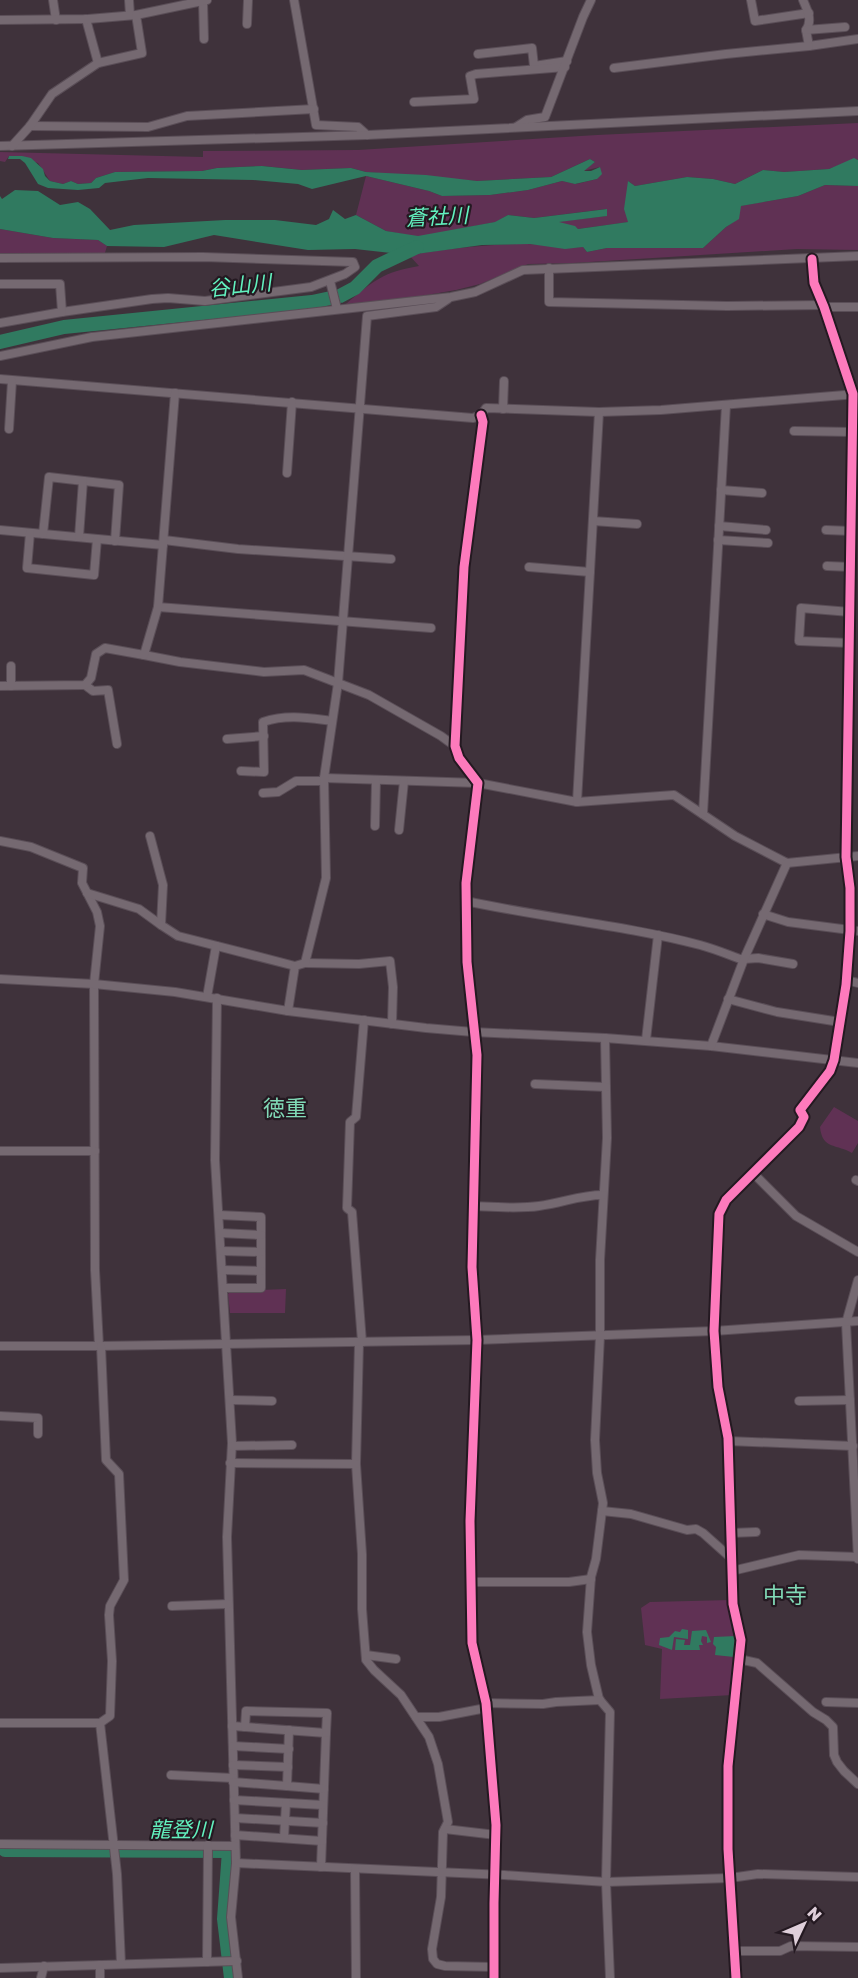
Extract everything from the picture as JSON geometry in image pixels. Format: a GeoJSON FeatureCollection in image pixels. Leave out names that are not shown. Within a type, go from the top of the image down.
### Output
{"type":"FeatureCollection","features":[{"type":"Feature","properties":{"kind":"street"},"geometry":{"type":"LineString","coordinates":[[54,0],[56,20]]}},
{"type":"Feature","properties":{"kind":"street"},"geometry":{"type":"LineString","coordinates":[[12,146],[30,126],[52,94],[98,63],[142,53],[129,0]]}},
{"type":"Feature","properties":{"kind":"street"},"geometry":{"type":"LineString","coordinates":[[0,20],[86,19],[133,15],[205,0],[204,39]]}},
{"type":"Feature","properties":{"kind":"street"},"geometry":{"type":"LineString","coordinates":[[247,24],[248,0]]}},
{"type":"Feature","properties":{"kind":"street"},"geometry":{"type":"LineString","coordinates":[[294,0],[316,125],[358,127],[367,135]]}},
{"type":"Feature","properties":{"kind":"street"},"geometry":{"type":"LineString","coordinates":[[515,128],[527,120],[545,117],[591,0]]}},
{"type":"Feature","properties":{"kind":"street"},"geometry":{"type":"LineString","coordinates":[[751,0],[755,21],[809,13]]}},
{"type":"Feature","properties":{"kind":"street"},"geometry":{"type":"LineString","coordinates":[[803,0],[809,13],[806,30],[809,46]]}},
{"type":"Feature","properties":{"kind":"street"},"geometry":{"type":"LineString","coordinates":[[86,19],[98,63]]}},
{"type":"Feature","properties":{"kind":"street"},"geometry":{"type":"LineString","coordinates":[[806,30],[845,27]]}},
{"type":"Feature","properties":{"kind":"street"},"geometry":{"type":"LineString","coordinates":[[614,68],[858,39]]}},
{"type":"Feature","properties":{"kind":"street"},"geometry":{"type":"LineString","coordinates":[[478,54],[532,48],[534,66],[566,64]]}},
{"type":"Feature","properties":{"kind":"street"},"geometry":{"type":"LineString","coordinates":[[414,102],[474,99],[470,76],[476,74],[566,64]]}},
{"type":"Feature","properties":{"kind":"street"},"geometry":{"type":"LineString","coordinates":[[30,126],[148,126],[187,116],[314,109]]}},
{"type":"Feature","properties":{"kind":"street"},"geometry":{"type":"LineString","coordinates":[[0,146],[367,135],[858,111]]}},
{"type":"Feature","properties":{"kind":"street"},"geometry":{"type":"LineString","coordinates":[[0,356],[92,337],[451,297],[475,292],[523,270],[858,256]]}},
{"type":"Feature","properties":{"kind":"street"},"geometry":{"type":"LineString","coordinates":[[0,258],[203,257],[353,262],[355,267],[330,281],[310,287],[205,301],[152,299],[62,312],[1,325]]}},
{"type":"Feature","properties":{"kind":"street"},"geometry":{"type":"LineString","coordinates":[[736,1978],[730,1878],[728,1766],[741,1640],[733,1604],[728,1441],[718,1386],[714,1331],[719,1214],[726,1200],[800,1127],[804,1117],[800,1110],[830,1071],[834,1060],[854,931],[846,857],[850,612],[854,579],[851,567],[851,531],[855,510],[852,432],[855,394],[814,283],[812,259]]}},
{"type":"Feature","properties":{"kind":"street"},"geometry":{"type":"LineString","coordinates":[[549,268],[549,302],[858,307]]}},
{"type":"Feature","properties":{"kind":"street"},"geometry":{"type":"LineString","coordinates":[[330,281],[337,309]]}},
{"type":"Feature","properties":{"kind":"street"},"geometry":{"type":"LineString","coordinates":[[0,284],[60,284],[62,312]]}},
{"type":"Feature","properties":{"kind":"street"},"geometry":{"type":"LineString","coordinates":[[304,963],[326,878],[324,780],[338,683],[344,620],[367,316],[436,307],[451,297]]}},
{"type":"Feature","properties":{"kind":"street"},"geometry":{"type":"LineString","coordinates":[[0,380],[359,407],[473,418],[481,415],[486,408],[599,412],[661,410],[855,394]]}},
{"type":"Feature","properties":{"kind":"street"},"geometry":{"type":"LineString","coordinates":[[9,429],[12,381]]}},
{"type":"Feature","properties":{"kind":"street"},"geometry":{"type":"LineString","coordinates":[[502,409],[504,381]]}},
{"type":"Feature","properties":{"kind":"street"},"geometry":{"type":"LineString","coordinates":[[144,655],[158,607],[175,393]]}},
{"type":"Feature","properties":{"kind":"street"},"geometry":{"type":"LineString","coordinates":[[287,473],[291,402]]}},
{"type":"Feature","properties":{"kind":"street"},"geometry":{"type":"LineString","coordinates":[[703,813],[726,405]]}},
{"type":"Feature","properties":{"kind":"street"},"geometry":{"type":"LineString","coordinates":[[577,802],[599,412]]}},
{"type":"Feature","properties":{"kind":"street"},"geometry":{"type":"LineString","coordinates":[[481,415],[483,422],[464,567],[456,747],[459,758],[478,783],[466,883],[467,962],[477,1055],[472,1267],[477,1340],[470,1521],[472,1643],[486,1706],[496,1835],[494,1978]]}},
{"type":"Feature","properties":{"kind":"street"},"geometry":{"type":"LineString","coordinates":[[794,431],[852,432]]}},
{"type":"Feature","properties":{"kind":"street"},"geometry":{"type":"LineString","coordinates":[[43,534],[48,478],[119,484],[115,540]]}},
{"type":"Feature","properties":{"kind":"street"},"geometry":{"type":"LineString","coordinates":[[79,537],[83,481]]}},
{"type":"Feature","properties":{"kind":"street"},"geometry":{"type":"LineString","coordinates":[[721,490],[762,493]]}},
{"type":"Feature","properties":{"kind":"street"},"geometry":{"type":"LineString","coordinates":[[593,521],[637,524]]}},
{"type":"Feature","properties":{"kind":"street"},"geometry":{"type":"LineString","coordinates":[[719,526],[766,530]]}},
{"type":"Feature","properties":{"kind":"street"},"geometry":{"type":"LineString","coordinates":[[826,530],[851,531]]}},
{"type":"Feature","properties":{"kind":"street"},"geometry":{"type":"LineString","coordinates":[[0,531],[391,559]]}},
{"type":"Feature","properties":{"kind":"street"},"geometry":{"type":"LineString","coordinates":[[30,533],[27,568],[94,575],[97,539]]}},
{"type":"Feature","properties":{"kind":"street"},"geometry":{"type":"LineString","coordinates":[[718,540],[768,543]]}},
{"type":"Feature","properties":{"kind":"street"},"geometry":{"type":"LineString","coordinates":[[827,566],[851,567]]}},
{"type":"Feature","properties":{"kind":"street"},"geometry":{"type":"LineString","coordinates":[[529,567],[590,572]]}},
{"type":"Feature","properties":{"kind":"street"},"geometry":{"type":"LineString","coordinates":[[158,607],[431,628]]}},
{"type":"Feature","properties":{"kind":"street"},"geometry":{"type":"LineString","coordinates":[[850,612],[801,608],[799,641],[850,644]]}},
{"type":"Feature","properties":{"kind":"street"},"geometry":{"type":"LineString","coordinates":[[86,685],[91,678],[96,654],[105,648],[180,662],[264,672],[304,670],[369,695],[456,747]]}},
{"type":"Feature","properties":{"kind":"street"},"geometry":{"type":"LineString","coordinates":[[11,666],[11,686]]}},
{"type":"Feature","properties":{"kind":"street"},"geometry":{"type":"LineString","coordinates":[[0,686],[86,685],[93,691],[108,690],[117,744]]}},
{"type":"Feature","properties":{"kind":"street"},"geometry":{"type":"LineString","coordinates":[[241,771],[264,772],[263,722],[278,717],[294,716],[332,721]]}},
{"type":"Feature","properties":{"kind":"street"},"geometry":{"type":"LineString","coordinates":[[227,739],[264,736]]}},
{"type":"Feature","properties":{"kind":"street"},"geometry":{"type":"LineString","coordinates":[[263,793],[278,792],[296,781],[376,780],[478,783],[577,802],[674,795],[735,836],[787,863],[858,856]]}},
{"type":"Feature","properties":{"kind":"street"},"geometry":{"type":"LineString","coordinates":[[375,826],[376,780]]}},
{"type":"Feature","properties":{"kind":"street"},"geometry":{"type":"LineString","coordinates":[[399,830],[405,781]]}},
{"type":"Feature","properties":{"kind":"street"},"geometry":{"type":"LineString","coordinates":[[150,836],[163,885],[161,925]]}},
{"type":"Feature","properties":{"kind":"street"},"geometry":{"type":"LineString","coordinates":[[0,841],[31,847],[83,868],[82,883],[97,912],[100,926],[94,984],[95,1270],[106,1460],[119,1474],[124,1580],[110,1606],[112,1661],[110,1716],[100,1723],[0,1723]]}},
{"type":"Feature","properties":{"kind":"street"},"geometry":{"type":"LineString","coordinates":[[711,1046],[743,960],[787,863]]}},
{"type":"Feature","properties":{"kind":"street"},"geometry":{"type":"LineString","coordinates":[[86,892],[139,909],[178,936],[296,966],[304,963],[390,961],[393,987],[392,1024]]}},
{"type":"Feature","properties":{"kind":"street"},"geometry":{"type":"LineString","coordinates":[[466,901],[658,935],[702,945],[743,960],[758,958],[793,964]]}},
{"type":"Feature","properties":{"kind":"street"},"geometry":{"type":"LineString","coordinates":[[763,914],[788,922],[854,931]]}},
{"type":"Feature","properties":{"kind":"street"},"geometry":{"type":"LineString","coordinates":[[646,1041],[658,935]]}},
{"type":"Feature","properties":{"kind":"street"},"geometry":{"type":"LineString","coordinates":[[207,997],[216,946]]}},
{"type":"Feature","properties":{"kind":"street"},"geometry":{"type":"LineString","coordinates":[[288,1011],[296,966]]}},
{"type":"Feature","properties":{"kind":"street"},"geometry":{"type":"LineString","coordinates":[[0,979],[94,984],[217,998],[288,1011],[392,1024],[474,1032],[711,1046],[858,1063]]}},
{"type":"Feature","properties":{"kind":"street"},"geometry":{"type":"LineString","coordinates":[[846,980],[858,983]]}},
{"type":"Feature","properties":{"kind":"street"},"geometry":{"type":"LineString","coordinates":[[217,998],[215,1160],[232,1446],[227,1537],[236,1863],[231,1917],[238,1978]]}},
{"type":"Feature","properties":{"kind":"street"},"geometry":{"type":"LineString","coordinates":[[728,999],[777,1012],[840,1022]]}},
{"type":"Feature","properties":{"kind":"street"},"geometry":{"type":"LineString","coordinates":[[364,1020],[356,1117],[350,1122],[347,1208],[352,1212],[360,1342],[356,1464],[366,1660],[374,1671],[401,1695],[429,1737],[438,1764],[448,1822],[445,1829],[441,1897],[432,1949],[433,1959],[437,1964],[445,1966],[494,1967]]}},
{"type":"Feature","properties":{"kind":"street"},"geometry":{"type":"LineString","coordinates":[[605,1038],[607,1138],[600,1260],[600,1336],[595,1440],[597,1473],[603,1503],[591,1579],[587,1632],[591,1665],[600,1700],[610,1712],[606,1882],[610,1978]]}},
{"type":"Feature","properties":{"kind":"street"},"geometry":{"type":"LineString","coordinates":[[535,1084],[606,1087]]}},
{"type":"Feature","properties":{"kind":"street"},"geometry":{"type":"LineString","coordinates":[[0,1151],[95,1151]]}},
{"type":"Feature","properties":{"kind":"street"},"geometry":{"type":"LineString","coordinates":[[753,1173],[796,1216],[858,1252]]}},
{"type":"Feature","properties":{"kind":"street"},"geometry":{"type":"LineString","coordinates":[[474,1206],[535,1207],[579,1196],[603,1195]]}},
{"type":"Feature","properties":{"kind":"street"},"geometry":{"type":"LineString","coordinates":[[219,1215],[261,1217],[261,1288],[224,1288]]}},
{"type":"Feature","properties":{"kind":"street"},"geometry":{"type":"LineString","coordinates":[[220,1233],[261,1234]]}},
{"type":"Feature","properties":{"kind":"street"},"geometry":{"type":"LineString","coordinates":[[221,1251],[261,1252]]}},
{"type":"Feature","properties":{"kind":"street"},"geometry":{"type":"LineString","coordinates":[[222,1270],[261,1271]]}},
{"type":"Feature","properties":{"kind":"street"},"geometry":{"type":"LineString","coordinates":[[732,1571],[799,1556],[858,1558],[854,1443],[846,1323],[858,1280]]}},
{"type":"Feature","properties":{"kind":"street"},"geometry":{"type":"LineString","coordinates":[[0,1346],[477,1340],[714,1331],[858,1321]]}},
{"type":"Feature","properties":{"kind":"street"},"geometry":{"type":"LineString","coordinates":[[230,1400],[272,1401]]}},
{"type":"Feature","properties":{"kind":"street"},"geometry":{"type":"LineString","coordinates":[[799,1401],[850,1400]]}},
{"type":"Feature","properties":{"kind":"street"},"geometry":{"type":"LineString","coordinates":[[0,1416],[38,1418],[38,1434]]}},
{"type":"Feature","properties":{"kind":"street"},"geometry":{"type":"LineString","coordinates":[[728,1441],[854,1443]]}},
{"type":"Feature","properties":{"kind":"street"},"geometry":{"type":"LineString","coordinates":[[232,1446],[292,1445]]}},
{"type":"Feature","properties":{"kind":"street"},"geometry":{"type":"LineString","coordinates":[[230,1463],[356,1464]]}},
{"type":"Feature","properties":{"kind":"street"},"geometry":{"type":"LineString","coordinates":[[602,1511],[631,1514],[687,1530],[696,1529],[731,1558]]}},
{"type":"Feature","properties":{"kind":"street"},"geometry":{"type":"LineString","coordinates":[[730,1533],[756,1532]]}},
{"type":"Feature","properties":{"kind":"street"},"geometry":{"type":"LineString","coordinates":[[471,1582],[569,1582],[591,1579]]}},
{"type":"Feature","properties":{"kind":"street"},"geometry":{"type":"LineString","coordinates":[[172,1606],[228,1604]]}},
{"type":"Feature","properties":{"kind":"street"},"geometry":{"type":"LineString","coordinates":[[366,1655],[396,1659]]}},
{"type":"Feature","properties":{"kind":"street"},"geometry":{"type":"LineString","coordinates":[[739,1659],[757,1663],[833,1727],[834,1755],[837,1762],[858,1784]]}},
{"type":"Feature","properties":{"kind":"street"},"geometry":{"type":"LineString","coordinates":[[416,1717],[439,1717],[486,1706],[600,1700]]}},
{"type":"Feature","properties":{"kind":"street"},"geometry":{"type":"LineString","coordinates":[[826,1702],[858,1703]]}},
{"type":"Feature","properties":{"kind":"street"},"geometry":{"type":"LineString","coordinates":[[245,1727],[246,1711],[327,1713],[321,1867]]}},
{"type":"Feature","properties":{"kind":"street"},"geometry":{"type":"LineString","coordinates":[[271,1712],[271,1729]]}},
{"type":"Feature","properties":{"kind":"street"},"geometry":{"type":"LineString","coordinates":[[100,1723],[117,1874],[120,1964]]}},
{"type":"Feature","properties":{"kind":"street"},"geometry":{"type":"LineString","coordinates":[[232,1726],[326,1733]]}},
{"type":"Feature","properties":{"kind":"street"},"geometry":{"type":"LineString","coordinates":[[287,1786],[290,1731]]}},
{"type":"Feature","properties":{"kind":"street"},"geometry":{"type":"LineString","coordinates":[[233,1746],[288,1749]]}},
{"type":"Feature","properties":{"kind":"street"},"geometry":{"type":"LineString","coordinates":[[233,1764],[288,1767]]}},
{"type":"Feature","properties":{"kind":"street"},"geometry":{"type":"LineString","coordinates":[[171,1775],[324,1788]]}},
{"type":"Feature","properties":{"kind":"street"},"geometry":{"type":"LineString","coordinates":[[234,1800],[323,1805]]}},
{"type":"Feature","properties":{"kind":"street"},"geometry":{"type":"LineString","coordinates":[[284,1838],[286,1803]]}},
{"type":"Feature","properties":{"kind":"street"},"geometry":{"type":"LineString","coordinates":[[235,1818],[323,1823]]}},
{"type":"Feature","properties":{"kind":"street"},"geometry":{"type":"LineString","coordinates":[[445,1829],[496,1835]]}},
{"type":"Feature","properties":{"kind":"street"},"geometry":{"type":"LineString","coordinates":[[235,1835],[322,1841]]}},
{"type":"Feature","properties":{"kind":"street"},"geometry":{"type":"LineString","coordinates":[[0,1844],[235,1846]]}},
{"type":"Feature","properties":{"kind":"street"},"geometry":{"type":"LineString","coordinates":[[207,1962],[208,1845]]}},
{"type":"Feature","properties":{"kind":"street"},"geometry":{"type":"LineString","coordinates":[[236,1863],[606,1882],[730,1878],[758,1874],[858,1877]]}},
{"type":"Feature","properties":{"kind":"street"},"geometry":{"type":"LineString","coordinates":[[355,1869],[356,1978]]}},
{"type":"Feature","properties":{"kind":"street"},"geometry":{"type":"LineString","coordinates":[[734,1951],[780,1951],[791,1946],[858,1947]]}},
{"type":"Feature","properties":{"kind":"street"},"geometry":{"type":"LineString","coordinates":[[0,1968],[237,1961]]}},
{"type":"Feature","properties":{"kind":"street"},"geometry":{"type":"LineString","coordinates":[[100,1965],[100,1978]]}},
{"type":"Feature","properties":{"kind":"street"},"geometry":{"type":"LineString","coordinates":[[41,1978],[44,1966]]}},
{"type":"Feature","properties":{"kind":"shaded area"},"geometry":{"type":"Polygon","coordinates":[[[858,123],[858,160],[829,169],[784,172],[763,170],[735,184],[687,177],[635,186],[628,181],[629,222],[578,229],[556,222],[606,216],[606,209],[534,218],[508,215],[496,222],[418,237],[386,231],[356,215],[366,176],[442,196],[490,195],[528,190],[562,181],[576,184],[597,179],[600,167],[583,171],[595,162],[590,159],[551,177],[477,181],[366,172],[351,168],[302,170],[263,166],[202,171],[115,172],[96,178],[91,183],[78,184],[71,181],[63,184],[50,181],[38,163],[9,156],[5,162],[0,161],[0,152],[203,157],[203,151],[358,150],[597,135],[858,123]]]}},
{"type":"Feature","properties":{"kind":"shaded area"},"geometry":{"type":"Polygon","coordinates":[[[9,156],[31,158],[43,169],[50,181],[63,184],[71,181],[78,184],[91,183],[96,178],[115,172],[202,171],[262,166],[302,170],[351,168],[366,172],[426,175],[477,181],[551,177],[590,159],[595,162],[584,171],[600,167],[602,174],[597,179],[575,184],[562,181],[528,190],[490,195],[442,196],[366,176],[312,189],[298,184],[253,180],[148,178],[105,183],[99,188],[78,190],[48,188],[38,184],[25,163],[20,159],[8,159],[9,156]]]}},
{"type":"Feature","properties":{"kind":"shaded area"},"geometry":{"type":"Polygon","coordinates":[[[854,158],[858,160],[858,186],[825,185],[798,196],[741,206],[739,219],[726,227],[703,248],[607,248],[587,252],[583,247],[565,249],[530,244],[482,245],[409,255],[355,249],[308,250],[214,235],[164,247],[107,246],[98,240],[53,238],[0,229],[0,196],[2,199],[15,190],[38,191],[60,205],[78,202],[90,209],[110,230],[134,225],[225,220],[275,220],[316,225],[329,219],[333,210],[345,219],[356,215],[386,231],[418,236],[495,222],[508,215],[534,218],[607,209],[607,216],[559,222],[578,229],[628,222],[624,209],[628,181],[635,186],[687,177],[735,184],[763,170],[784,172],[829,169],[854,158]]]}},
{"type":"Feature","properties":{"kind":"shaded area"},"geometry":{"type":"Polygon","coordinates":[[[825,185],[858,186],[858,250],[797,249],[528,264],[480,284],[456,290],[409,298],[346,304],[379,279],[396,271],[419,266],[409,255],[512,244],[583,247],[587,252],[607,248],[703,248],[738,219],[740,206],[798,196],[825,185]]]}},
{"type":"Feature","properties":{"kind":"shaded area"},"geometry":{"type":"Polygon","coordinates":[[[0,229],[53,238],[98,240],[107,246],[104,256],[0,254],[0,229]]]}},
{"type":"Feature","properties":{"kind":"shaded area"},"geometry":{"type":"Polygon","coordinates":[[[834,1107],[858,1121],[858,1143],[852,1153],[827,1143],[821,1134],[820,1127],[834,1107]]]}},
{"type":"Feature","properties":{"kind":"shaded area"},"geometry":{"type":"Polygon","coordinates":[[[286,1289],[285,1313],[230,1313],[228,1294],[231,1291],[286,1289]]]}},
{"type":"Feature","properties":{"kind":"shaded area"},"geometry":{"type":"Polygon","coordinates":[[[731,1600],[740,1639],[733,1695],[660,1699],[662,1649],[645,1645],[641,1608],[650,1602],[731,1600]]]}},
{"type":"Feature","properties":{"kind":"shaded area"},"geometry":{"type":"Polygon","coordinates":[[[682,1629],[688,1630],[688,1639],[674,1637],[672,1650],[659,1645],[660,1638],[669,1637],[675,1631],[680,1632],[682,1629]]]}},
{"type":"Feature","properties":{"kind":"shaded area"},"geometry":{"type":"Polygon","coordinates":[[[706,1630],[711,1642],[707,1643],[707,1637],[702,1636],[703,1645],[699,1645],[700,1650],[675,1650],[676,1639],[685,1640],[684,1645],[690,1645],[692,1631],[706,1630]]]}},
{"type":"Feature","properties":{"kind":"shaded area"},"geometry":{"type":"Polygon","coordinates":[[[736,1636],[734,1657],[715,1655],[714,1637],[736,1636]]]}},
{"type":"Feature","properties":{"kind":"waterway","name":"谷山川"},"geometry":{"type":"LineString","coordinates":[[0,342],[64,327],[312,302],[340,296],[355,288],[377,266],[417,247]]}},
{"type":"Feature","properties":{"kind":"waterway","name":"龍登川"},"geometry":{"type":"LineString","coordinates":[[5,1850],[229,1851],[224,1919],[231,1978]]}},
{"type":"Feature","properties":{"kind":"cycle path"},"geometry":{"type":"LineString","coordinates":[[736,1978],[728,1849],[728,1766],[741,1640],[733,1604],[728,1438],[718,1387],[714,1331],[719,1214],[726,1200],[799,1127],[804,1117],[800,1110],[830,1071],[834,1060],[846,985],[850,931],[850,888],[846,857],[853,394],[814,283],[812,259]]}},
{"type":"Feature","properties":{"kind":"cycle path"},"geometry":{"type":"LineString","coordinates":[[481,415],[483,422],[464,567],[455,746],[459,758],[478,783],[466,883],[467,962],[477,1055],[472,1267],[477,1340],[470,1521],[472,1643],[486,1703],[496,1825],[494,1978]]}},
{"type":"Feature","properties":{"kind":"district","name":"徳重"},"geometry":{"type":"Point","coordinates":[285,1108]}},
{"type":"Feature","properties":{"kind":"district","name":"中寺"},"geometry":{"type":"Point","coordinates":[785,1595]}},
{"type":"Feature","properties":{"kind":"water label","name":"蒼社川"},"geometry":{"type":"Point","coordinates":[437,217]}}]}
